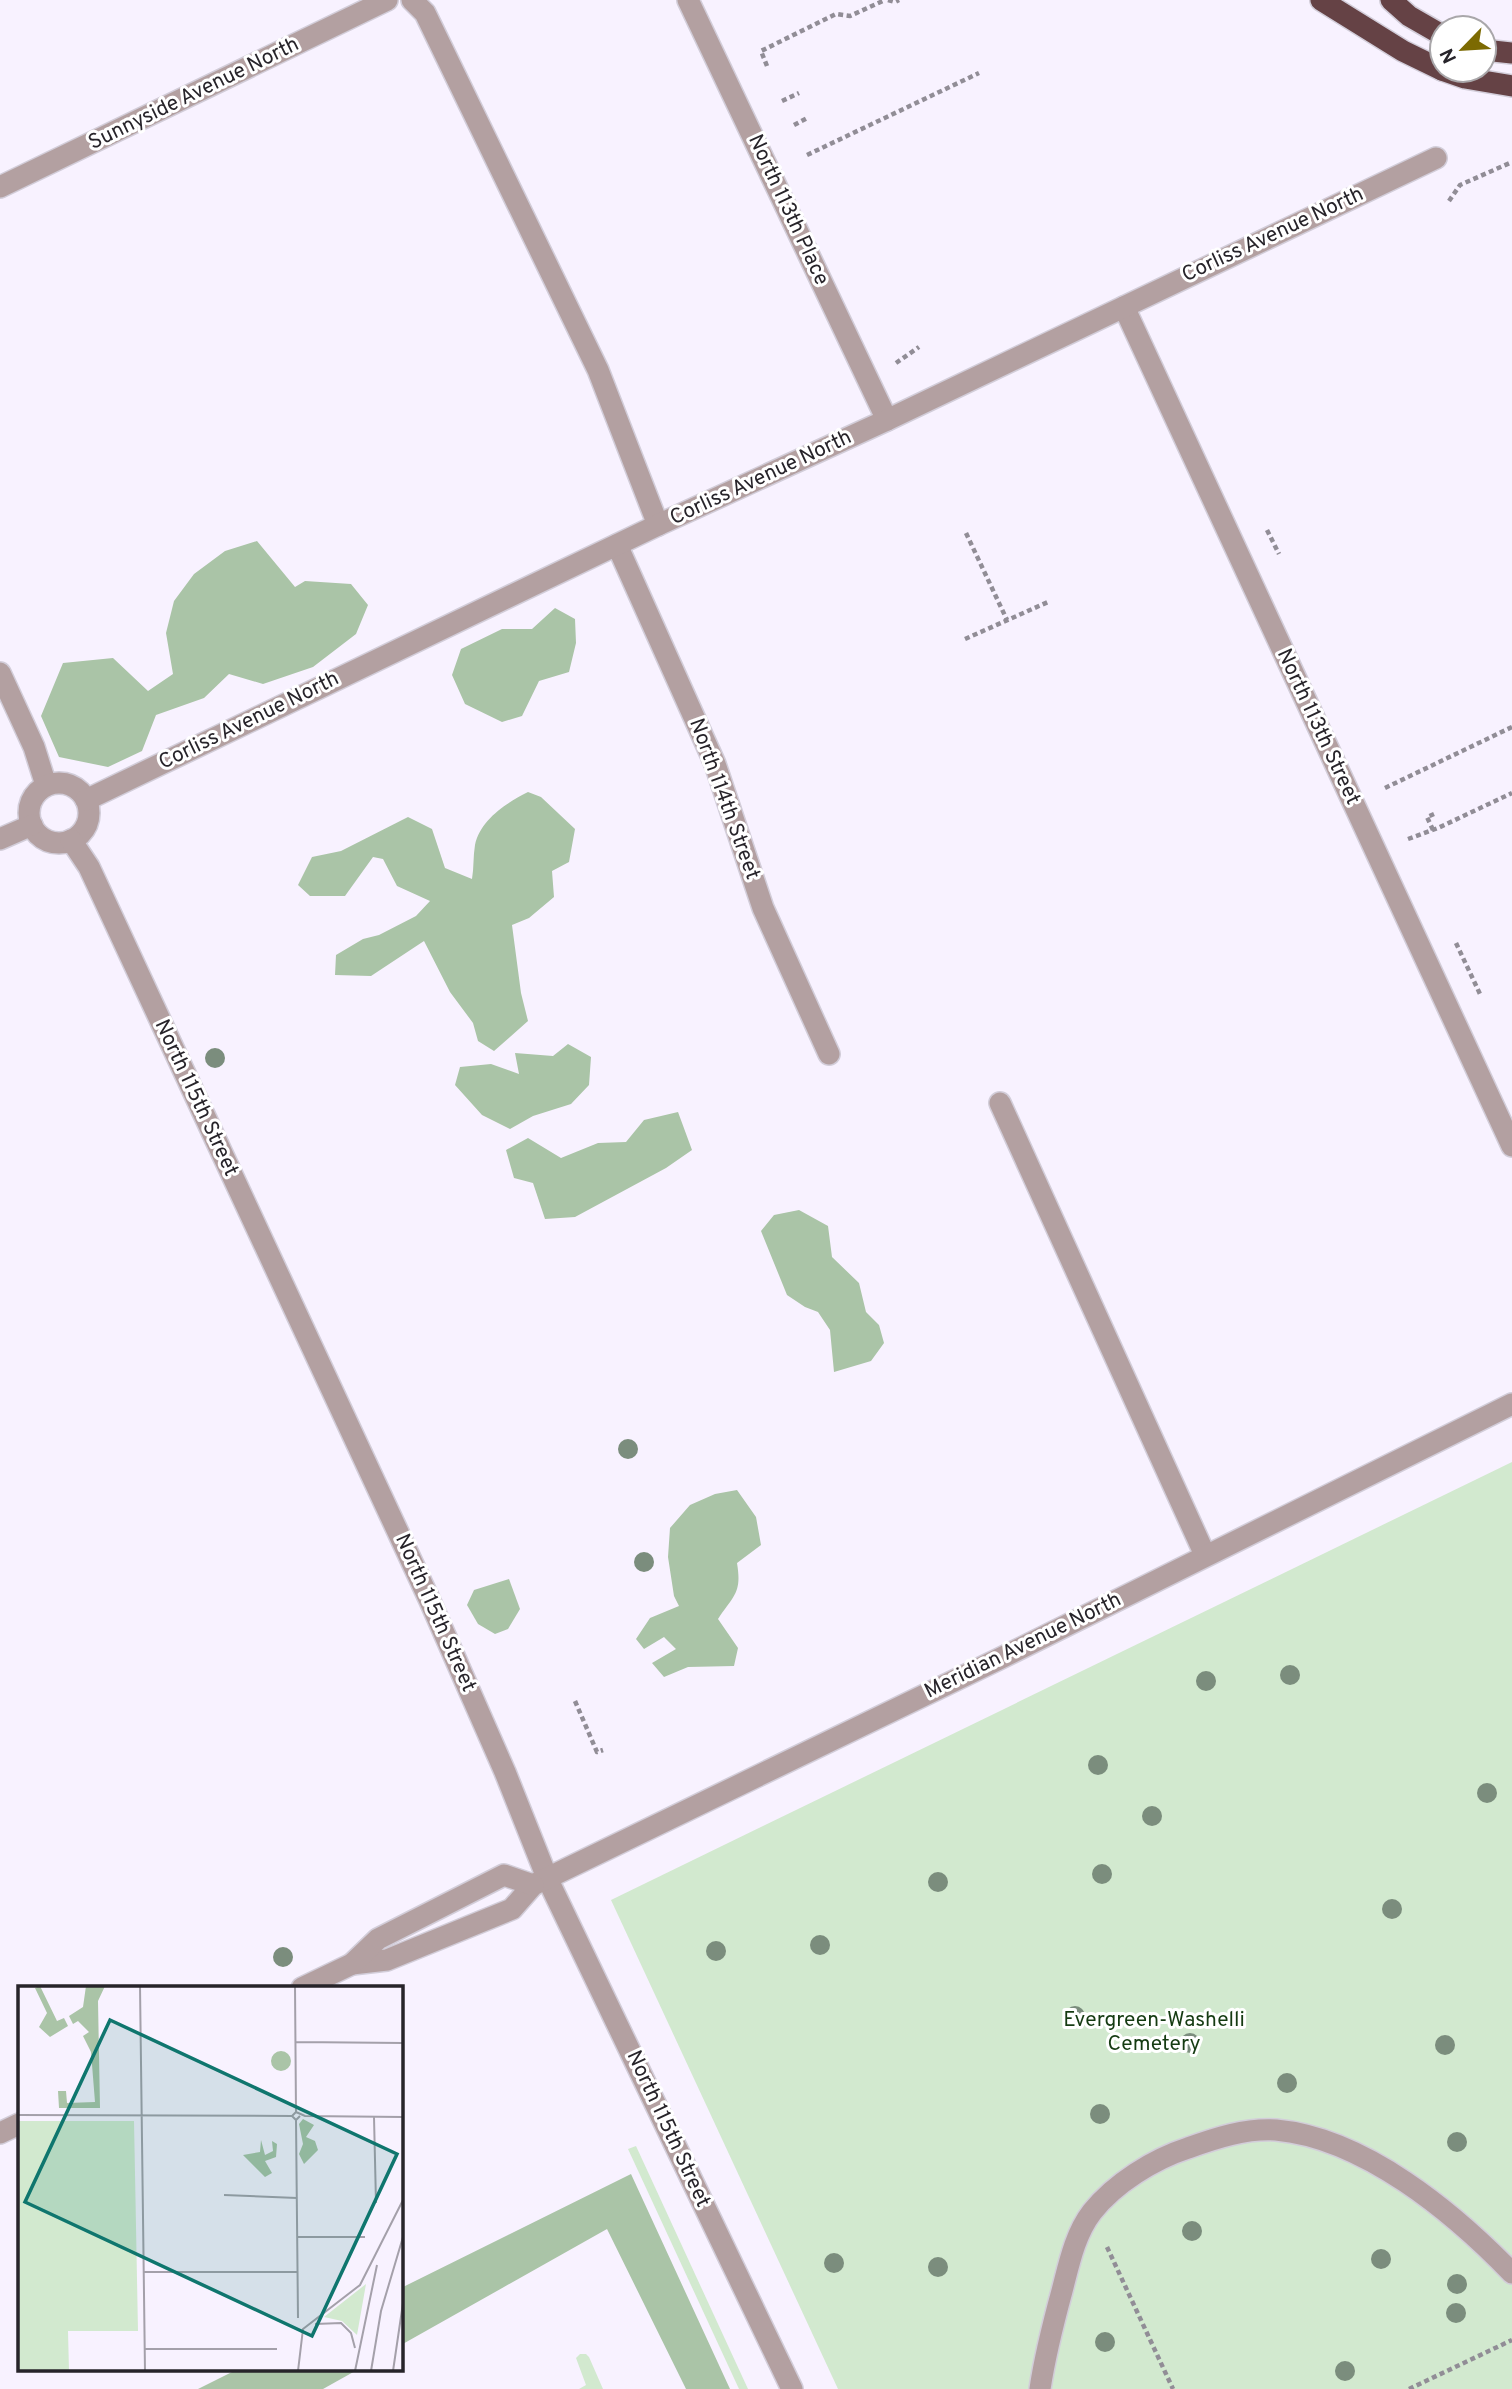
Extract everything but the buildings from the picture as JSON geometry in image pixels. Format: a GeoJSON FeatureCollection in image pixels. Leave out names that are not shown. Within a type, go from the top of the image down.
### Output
{"type":"FeatureCollection","features":[{"type":"Feature","properties":{"kind":"highway"},"geometry":{"type":"LineString","coordinates":[[1321,0],[1403,51],[1428,63]]}},
{"type":"Feature","properties":{"kind":"highway"},"geometry":{"type":"LineString","coordinates":[[1391,0],[1409,16],[1428,26]]}},
{"type":"Feature","properties":{"kind":"highway"},"geometry":{"type":"LineString","coordinates":[[1491,84],[1512,86]]}},
{"type":"Feature","properties":{"kind":"street","name":"Sunnyside Avenue North"},"geometry":{"type":"LineString","coordinates":[[0,187],[387,0]]}},
{"type":"Feature","properties":{"kind":"street"},"geometry":{"type":"LineString","coordinates":[[412,0],[425,13],[598,370],[658,525]]}},
{"type":"Feature","properties":{"kind":"street","name":"North 113th Place"},"geometry":{"type":"LineString","coordinates":[[688,0],[887,420]]}},
{"type":"Feature","properties":{"kind":"street","name":"Corliss Avenue North"},"geometry":{"type":"LineString","coordinates":[[86,800],[658,525],[887,420],[1436,158]]}},
{"type":"Feature","properties":{"kind":"street","name":"North 113th Street"},"geometry":{"type":"LineString","coordinates":[[1124,307],[1512,1146]]}},
{"type":"Feature","properties":{"kind":"street","name":"North 114th Street"},"geometry":{"type":"LineString","coordinates":[[617,545],[715,764],[763,908],[829,1054]]}},
{"type":"Feature","properties":{"kind":"street"},"geometry":{"type":"LineString","coordinates":[[0,673],[34,747],[46,785]]}},
{"type":"Feature","properties":{"kind":"street"},"geometry":{"type":"LineString","coordinates":[[69,784],[86,800],[89,815],[87,823],[78,836],[71,840],[48,841],[36,832],[29,818],[30,802],[46,785],[69,784]]}},
{"type":"Feature","properties":{"kind":"street"},"geometry":{"type":"LineString","coordinates":[[0,839],[32,825]]}},
{"type":"Feature","properties":{"kind":"street","name":"North 115th Street"},"geometry":{"type":"LineString","coordinates":[[71,840],[89,867],[425,1588],[518,1803],[541,1883],[792,2389]]}},
{"type":"Feature","properties":{"kind":"street"},"geometry":{"type":"LineString","coordinates":[[1000,1102],[1205,1555]]}},
{"type":"Feature","properties":{"kind":"street","name":"Meridian Avenue North"},"geometry":{"type":"LineString","coordinates":[[352,1964],[387,1960],[513,1909],[541,1883],[1512,1404]]}},
{"type":"Feature","properties":{"kind":"street","name":"Meridian Avenue North"},"geometry":{"type":"LineString","coordinates":[[306,1986],[352,1964],[378,1939],[504,1875],[541,1883]]}},
{"type":"Feature","properties":{"kind":"street"},"geometry":{"type":"LineString","coordinates":[[0,2133],[18,2124]]}},
{"type":"Feature","properties":{"kind":"street"},"geometry":{"type":"LineString","coordinates":[[1040,2389],[1046,2349],[1073,2249],[1091,2213],[1111,2191],[1156,2162],[1179,2151],[1242,2133],[1275,2130],[1315,2137],[1363,2155],[1435,2204],[1512,2273]]}},
{"type":"Feature","properties":{"kind":"path"},"geometry":{"type":"LineString","coordinates":[[767,66],[761,51],[836,14],[850,16],[886,0],[899,0]]}},
{"type":"Feature","properties":{"kind":"path"},"geometry":{"type":"LineString","coordinates":[[807,155],[978,72]]}},
{"type":"Feature","properties":{"kind":"path"},"geometry":{"type":"LineString","coordinates":[[782,101],[799,93]]}},
{"type":"Feature","properties":{"kind":"path"},"geometry":{"type":"LineString","coordinates":[[794,125],[809,117]]}},
{"type":"Feature","properties":{"kind":"path"},"geometry":{"type":"LineString","coordinates":[[1449,201],[1460,185],[1512,162]]}},
{"type":"Feature","properties":{"kind":"path"},"geometry":{"type":"LineString","coordinates":[[896,363],[919,347]]}},
{"type":"Feature","properties":{"kind":"path"},"geometry":{"type":"LineString","coordinates":[[1267,530],[1279,554]]}},
{"type":"Feature","properties":{"kind":"path"},"geometry":{"type":"LineString","coordinates":[[966,533],[1007,621]]}},
{"type":"Feature","properties":{"kind":"path"},"geometry":{"type":"LineString","coordinates":[[965,639],[1048,602]]}},
{"type":"Feature","properties":{"kind":"path"},"geometry":{"type":"LineString","coordinates":[[1385,788],[1512,727]]}},
{"type":"Feature","properties":{"kind":"path"},"geometry":{"type":"LineString","coordinates":[[1408,839],[1512,793]]}},
{"type":"Feature","properties":{"kind":"path"},"geometry":{"type":"LineString","coordinates":[[1433,830],[1427,817],[1434,814]]}},
{"type":"Feature","properties":{"kind":"path"},"geometry":{"type":"LineString","coordinates":[[1456,943],[1480,994]]}},
{"type":"Feature","properties":{"kind":"path"},"geometry":{"type":"LineString","coordinates":[[575,1701],[597,1752],[603,1749]]}},
{"type":"Feature","properties":{"kind":"path"},"geometry":{"type":"LineString","coordinates":[[1091,2213],[1173,2389]]}},
{"type":"Feature","properties":{"kind":"path"},"geometry":{"type":"LineString","coordinates":[[1409,2389],[1512,2340]]}},
{"type":"Feature","properties":{"kind":"green space"},"geometry":{"type":"Polygon","coordinates":[[[257,541],[295,587],[305,581],[351,584],[368,605],[356,634],[313,667],[263,684],[229,674],[204,698],[156,715],[142,751],[108,767],[59,757],[41,716],[63,663],[113,658],[148,691],[173,674],[166,633],[174,601],[194,574],[225,551],[257,541]]]}},
{"type":"Feature","properties":{"kind":"green space"},"geometry":{"type":"Polygon","coordinates":[[[555,608],[575,619],[576,643],[569,672],[539,681],[522,716],[502,722],[465,704],[452,675],[461,649],[502,629],[532,629],[555,608]]]}},
{"type":"Feature","properties":{"kind":"green space"},"geometry":{"type":"Polygon","coordinates":[[[528,792],[541,797],[575,829],[569,862],[552,871],[554,897],[529,918],[512,925],[521,993],[528,1021],[494,1051],[478,1041],[473,1023],[450,992],[424,941],[371,976],[335,975],[336,955],[363,939],[379,935],[416,916],[430,901],[397,886],[383,859],[373,857],[345,896],[310,896],[298,885],[312,857],[341,851],[408,817],[432,829],[445,868],[472,879],[475,845],[482,828],[503,807],[528,792]]]}},
{"type":"Feature","properties":{"kind":"green space"},"geometry":{"type":"Polygon","coordinates":[[[568,1044],[591,1057],[589,1085],[571,1104],[533,1116],[510,1129],[482,1115],[455,1085],[460,1067],[491,1064],[519,1074],[515,1053],[553,1056],[568,1044]]]}},
{"type":"Feature","properties":{"kind":"green space"},"geometry":{"type":"Polygon","coordinates":[[[678,1112],[692,1150],[666,1168],[575,1217],[545,1219],[533,1183],[514,1178],[506,1150],[528,1138],[561,1158],[598,1143],[626,1142],[644,1120],[678,1112]]]}},
{"type":"Feature","properties":{"kind":"green space"},"geometry":{"type":"Polygon","coordinates":[[[799,1210],[828,1226],[832,1257],[859,1283],[866,1312],[879,1325],[884,1343],[871,1361],[834,1372],[830,1330],[818,1312],[787,1295],[761,1231],[774,1215],[799,1210]]]}},
{"type":"Feature","properties":{"kind":"green space","name":"Evergreen-Washelli Cemetery"},"geometry":{"type":"Polygon","coordinates":[[[1512,1462],[1512,2389],[838,2389],[611,1900],[1512,1462]]]}},
{"type":"Feature","properties":{"kind":"green space"},"geometry":{"type":"Polygon","coordinates":[[[737,1490],[756,1517],[761,1545],[737,1563],[737,1588],[718,1619],[738,1648],[734,1666],[688,1667],[664,1677],[652,1663],[676,1649],[664,1637],[644,1649],[636,1639],[650,1618],[679,1606],[674,1596],[668,1557],[670,1528],[690,1505],[715,1494],[737,1490]]]}},
{"type":"Feature","properties":{"kind":"green space"},"geometry":{"type":"Polygon","coordinates":[[[509,1579],[520,1609],[508,1629],[495,1634],[478,1624],[467,1605],[474,1590],[509,1579]]]}},
{"type":"Feature","properties":{"kind":"green space"},"geometry":{"type":"Polygon","coordinates":[[[636,2146],[748,2389],[739,2389],[628,2149],[636,2146]]]}},
{"type":"Feature","properties":{"kind":"green space"},"geometry":{"type":"Polygon","coordinates":[[[631,2174],[730,2389],[686,2389],[607,2229],[402,2344],[402,2288],[631,2174]]]}},
{"type":"Feature","properties":{"kind":"green space"},"geometry":{"type":"Polygon","coordinates":[[[580,2354],[589,2357],[603,2389],[579,2389],[586,2385],[576,2358],[580,2354]]]}},
{"type":"Feature","properties":{"kind":"green space"},"geometry":{"type":"Polygon","coordinates":[[[232,2372],[353,2372],[323,2389],[198,2389],[232,2372]]]}}]}
